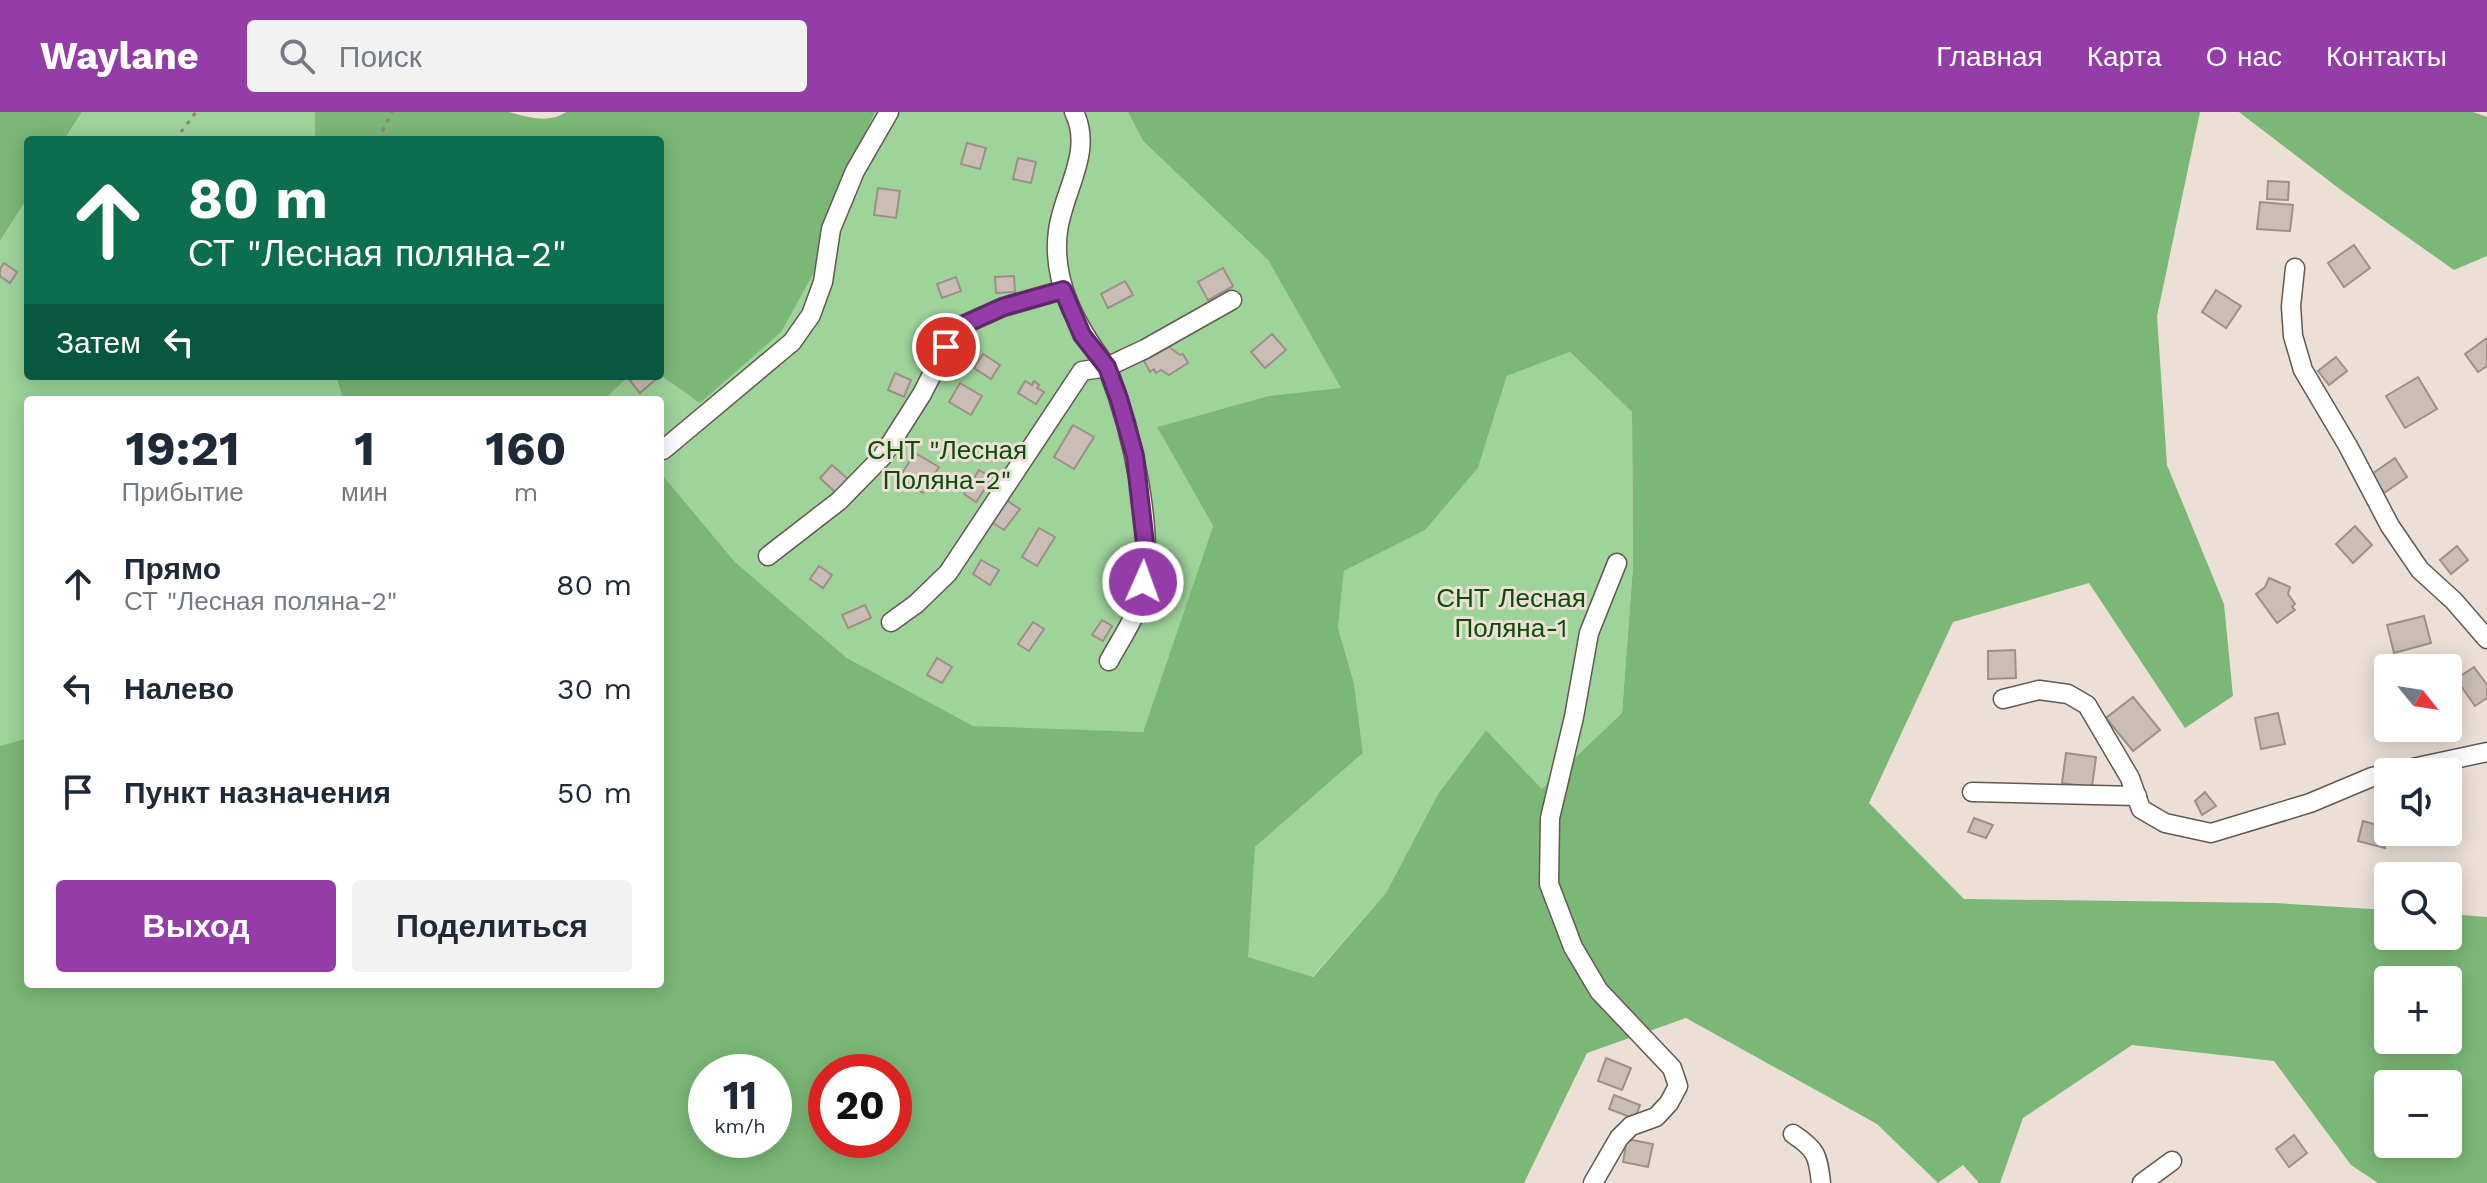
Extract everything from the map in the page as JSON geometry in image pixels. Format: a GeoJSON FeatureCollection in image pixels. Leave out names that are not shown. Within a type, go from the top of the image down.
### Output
{"type":"FeatureCollection","features":[{"type":"Feature","properties":{"kind":"street"},"geometry":{"type":"LineString","coordinates":[[664,449],[792,342],[811,315],[823,282],[831,229],[855,171],[889,112]]}},
{"type":"Feature","properties":{"kind":"street"},"geometry":{"type":"LineString","coordinates":[[1074,112],[1080,123],[1081,149],[1058,229],[1057,259],[1063,290],[1082,335],[1107,367],[1119,399],[1135,456],[1147,561],[1140,603],[1109,661]]}},
{"type":"Feature","properties":{"kind":"street"},"geometry":{"type":"LineString","coordinates":[[2295,268],[2291,306],[2293,336],[2303,370],[2390,526],[2420,570],[2454,601],[2487,639]]}},
{"type":"Feature","properties":{"kind":"street"},"geometry":{"type":"LineString","coordinates":[[768,556],[839,501],[882,457],[922,394],[946,347],[963,325],[1003,307],[1063,290]]}},
{"type":"Feature","properties":{"kind":"street"},"geometry":{"type":"LineString","coordinates":[[891,622],[916,604],[948,573],[1082,371],[1107,367],[1232,300]]}},
{"type":"Feature","properties":{"kind":"street"},"geometry":{"type":"LineString","coordinates":[[1593,1183],[1619,1138],[1631,1126],[1656,1117],[1669,1103],[1678,1086],[1672,1068],[1599,991],[1573,947],[1549,884],[1550,818],[1574,717],[1589,633],[1617,563]]}},
{"type":"Feature","properties":{"kind":"street"},"geometry":{"type":"LineString","coordinates":[[2003,699],[2039,690],[2068,694],[2087,705],[2130,778],[2141,809],[2165,823],[2211,833],[2310,803],[2374,776]]}},
{"type":"Feature","properties":{"kind":"street"},"geometry":{"type":"LineString","coordinates":[[2459,758],[2487,752]]}},
{"type":"Feature","properties":{"kind":"street"},"geometry":{"type":"LineString","coordinates":[[1972,792],[2137,796]]}},
{"type":"Feature","properties":{"kind":"street"},"geometry":{"type":"LineString","coordinates":[[1793,1134],[1813,1147],[1821,1183]]}},
{"type":"Feature","properties":{"kind":"street"},"geometry":{"type":"LineString","coordinates":[[2142,1183],[2172,1161]]}},
{"type":"Feature","properties":{"kind":"path"},"geometry":{"type":"LineString","coordinates":[[178,136],[196,112]]}},
{"type":"Feature","properties":{"kind":"path"},"geometry":{"type":"LineString","coordinates":[[380,136],[392,112]]}},
{"type":"Feature","properties":{"kind":"green space"},"geometry":{"type":"Polygon","coordinates":[[[0,112],[82,112],[67,136],[24,136],[24,203],[0,241],[0,112]]]}},
{"type":"Feature","properties":{"kind":"green space"},"geometry":{"type":"Polygon","coordinates":[[[82,112],[315,112],[315,136],[67,136],[82,112]]]}},
{"type":"Feature","properties":{"kind":"green space"},"geometry":{"type":"Polygon","coordinates":[[[315,112],[509,112],[545,119],[566,112],[875,112],[830,211],[813,274],[781,332],[700,403],[664,378],[664,136],[315,136],[315,112]]]}},
{"type":"Feature","properties":{"kind":"green space","name":"СНТ \"Лесная Поляна-2\""},"geometry":{"type":"Polygon","coordinates":[[[875,112],[1128,112],[1143,141],[1268,260],[1342,389],[1268,396],[1157,427],[1213,526],[1143,732],[973,727],[847,658],[735,562],[664,477],[664,396],[608,396],[625,380],[664,378],[701,403],[830,211],[875,112]]]}},
{"type":"Feature","properties":{"kind":"green space"},"geometry":{"type":"Polygon","coordinates":[[[1128,112],[2200,112],[2157,316],[2167,465],[2224,604],[2233,696],[2185,728],[2089,583],[1953,622],[1869,803],[1964,899],[2275,903],[2374,909],[2374,950],[2462,950],[2462,915],[2487,917],[2487,1183],[2378,1183],[2351,1165],[2274,1061],[2132,1045],[2023,1118],[2000,1183],[1979,1183],[1963,1165],[1938,1183],[1877,1124],[1686,1018],[1587,1053],[1524,1183],[0,1183],[0,746],[24,739],[24,988],[664,988],[664,477],[735,562],[847,658],[973,726],[1143,732],[1213,526],[1157,427],[1268,396],[1341,388],[1268,260],[1143,141],[1128,112]],[[1570,352],[1507,376],[1478,468],[1425,530],[1344,571],[1338,628],[1354,683],[1363,753],[1255,847],[1248,957],[1313,977],[1386,893],[1438,794],[1486,730],[1542,789],[1622,713],[1633,566],[1632,412],[1570,352]]]}},
{"type":"Feature","properties":{"kind":"green space"},"geometry":{"type":"Polygon","coordinates":[[[2239,112],[2473,112],[2487,117],[2487,256],[2454,270],[2345,193],[2239,112]]]}},
{"type":"Feature","properties":{"kind":"green space"},"geometry":{"type":"Polygon","coordinates":[[[24,203],[24,380],[337,380],[342,396],[24,396],[24,739],[0,746],[0,241],[24,203]]]}},
{"type":"Feature","properties":{"kind":"green space","name":"СНТ Лесная Поляна-1"},"geometry":{"type":"Polygon","coordinates":[[[1570,352],[1632,412],[1633,566],[1622,713],[1542,789],[1486,730],[1438,794],[1386,893],[1312,977],[1247,957],[1255,847],[1363,753],[1354,683],[1338,628],[1344,571],[1425,529],[1478,468],[1507,376],[1570,352]]]}},
{"type":"Feature","properties":{"kind":"green space"},"geometry":{"type":"Polygon","coordinates":[[[337,380],[625,380],[608,396],[342,396],[337,380]]]}},
{"type":"Feature","properties":{"kind":"building"},"geometry":{"type":"Polygon","coordinates":[[[967,143],[986,148],[980,169],[961,164],[967,143]]]}},
{"type":"Feature","properties":{"kind":"building"},"geometry":{"type":"Polygon","coordinates":[[[1018,158],[1036,162],[1031,183],[1013,179],[1018,158]]]}},
{"type":"Feature","properties":{"kind":"building"},"geometry":{"type":"Polygon","coordinates":[[[2268,181],[2289,182],[2288,200],[2267,199],[2268,181]]]}},
{"type":"Feature","properties":{"kind":"building"},"geometry":{"type":"Polygon","coordinates":[[[878,188],[900,191],[896,218],[874,215],[878,188]]]}},
{"type":"Feature","properties":{"kind":"building"},"geometry":{"type":"Polygon","coordinates":[[[2260,202],[2293,205],[2290,231],[2257,229],[2260,202]]]}},
{"type":"Feature","properties":{"kind":"building"},"geometry":{"type":"Polygon","coordinates":[[[2354,245],[2370,268],[2344,287],[2328,263],[2354,245]]]}},
{"type":"Feature","properties":{"kind":"building"},"geometry":{"type":"Polygon","coordinates":[[[4,263],[17,272],[10,283],[0,276],[4,263]]]}},
{"type":"Feature","properties":{"kind":"building"},"geometry":{"type":"Polygon","coordinates":[[[1223,268],[1233,286],[1208,300],[1198,282],[1223,268]]]}},
{"type":"Feature","properties":{"kind":"building"},"geometry":{"type":"Polygon","coordinates":[[[1014,276],[1015,292],[996,293],[995,277],[1014,276]]]}},
{"type":"Feature","properties":{"kind":"building"},"geometry":{"type":"Polygon","coordinates":[[[956,277],[961,291],[942,298],[937,284],[956,277]]]}},
{"type":"Feature","properties":{"kind":"building"},"geometry":{"type":"Polygon","coordinates":[[[1125,281],[1133,295],[1108,308],[1101,294],[1125,281]]]}},
{"type":"Feature","properties":{"kind":"building"},"geometry":{"type":"Polygon","coordinates":[[[2216,290],[2241,306],[2226,328],[2202,312],[2216,290]]]}},
{"type":"Feature","properties":{"kind":"building"},"geometry":{"type":"Polygon","coordinates":[[[1272,334],[1286,350],[1265,368],[1251,352],[1272,334]]]}},
{"type":"Feature","properties":{"kind":"building"},"geometry":{"type":"Polygon","coordinates":[[[2487,338],[2487,366],[2478,372],[2465,354],[2487,338]]]}},
{"type":"Feature","properties":{"kind":"building"},"geometry":{"type":"Polygon","coordinates":[[[1169,347],[1183,354],[1188,363],[1169,375],[1161,370],[1150,372],[1144,361],[1169,347]]]}},
{"type":"Feature","properties":{"kind":"building"},"geometry":{"type":"Polygon","coordinates":[[[983,354],[1000,365],[991,379],[974,368],[983,354]]]}},
{"type":"Feature","properties":{"kind":"building"},"geometry":{"type":"Polygon","coordinates":[[[2336,357],[2347,371],[2329,385],[2318,371],[2336,357]]]}},
{"type":"Feature","properties":{"kind":"building"},"geometry":{"type":"Polygon","coordinates":[[[895,373],[911,380],[904,397],[888,390],[895,373]]]}},
{"type":"Feature","properties":{"kind":"building"},"geometry":{"type":"Polygon","coordinates":[[[2418,377],[2437,409],[2405,428],[2386,396],[2418,377]]]}},
{"type":"Feature","properties":{"kind":"building"},"geometry":{"type":"Polygon","coordinates":[[[631,380],[655,380],[640,393],[631,380]]]}},
{"type":"Feature","properties":{"kind":"building"},"geometry":{"type":"Polygon","coordinates":[[[1025,381],[1032,385],[1034,381],[1039,385],[1037,388],[1044,392],[1036,404],[1018,393],[1025,381]]]}},
{"type":"Feature","properties":{"kind":"building"},"geometry":{"type":"Polygon","coordinates":[[[960,383],[982,396],[971,415],[949,402],[960,383]]]}},
{"type":"Feature","properties":{"kind":"building"},"geometry":{"type":"Polygon","coordinates":[[[1073,425],[1094,437],[1074,469],[1054,457],[1073,425]]]}},
{"type":"Feature","properties":{"kind":"building"},"geometry":{"type":"Polygon","coordinates":[[[915,453],[939,467],[923,493],[899,478],[915,453]]]}},
{"type":"Feature","properties":{"kind":"building"},"geometry":{"type":"Polygon","coordinates":[[[2395,458],[2407,477],[2384,493],[2372,474],[2395,458]]]}},
{"type":"Feature","properties":{"kind":"building"},"geometry":{"type":"Polygon","coordinates":[[[832,465],[849,480],[836,493],[820,478],[832,465]]]}},
{"type":"Feature","properties":{"kind":"building"},"geometry":{"type":"Polygon","coordinates":[[[979,470],[992,478],[976,502],[964,494],[979,470]]]}},
{"type":"Feature","properties":{"kind":"building"},"geometry":{"type":"Polygon","coordinates":[[[1001,497],[1020,509],[1004,530],[987,519],[1001,497]]]}},
{"type":"Feature","properties":{"kind":"building"},"geometry":{"type":"Polygon","coordinates":[[[2355,526],[2372,545],[2353,563],[2336,544],[2355,526]]]}},
{"type":"Feature","properties":{"kind":"building"},"geometry":{"type":"Polygon","coordinates":[[[1039,528],[1055,537],[1037,566],[1022,557],[1039,528]]]}},
{"type":"Feature","properties":{"kind":"building"},"geometry":{"type":"Polygon","coordinates":[[[2457,546],[2468,560],[2451,574],[2440,560],[2457,546]]]}},
{"type":"Feature","properties":{"kind":"building"},"geometry":{"type":"Polygon","coordinates":[[[981,560],[999,570],[990,585],[973,574],[981,560]]]}},
{"type":"Feature","properties":{"kind":"building"},"geometry":{"type":"Polygon","coordinates":[[[819,566],[832,575],[823,588],[810,579],[819,566]]]}},
{"type":"Feature","properties":{"kind":"building"},"geometry":{"type":"Polygon","coordinates":[[[2269,578],[2290,587],[2288,594],[2295,604],[2292,607],[2295,610],[2277,623],[2256,594],[2265,587],[2269,578]]]}},
{"type":"Feature","properties":{"kind":"building"},"geometry":{"type":"Polygon","coordinates":[[[865,605],[871,618],[848,628],[842,615],[865,605]]]}},
{"type":"Feature","properties":{"kind":"building"},"geometry":{"type":"Polygon","coordinates":[[[2424,616],[2431,643],[2394,653],[2387,625],[2424,616]]]}},
{"type":"Feature","properties":{"kind":"building"},"geometry":{"type":"Polygon","coordinates":[[[1102,620],[1112,626],[1103,641],[1092,635],[1102,620]]]}},
{"type":"Feature","properties":{"kind":"building"},"geometry":{"type":"Polygon","coordinates":[[[1033,622],[1044,629],[1029,651],[1018,644],[1033,622]]]}},
{"type":"Feature","properties":{"kind":"building"},"geometry":{"type":"Polygon","coordinates":[[[2015,650],[2016,678],[1988,679],[1988,651],[2015,650]]]}},
{"type":"Feature","properties":{"kind":"building"},"geometry":{"type":"Polygon","coordinates":[[[937,658],[952,667],[942,683],[927,675],[937,658]]]}},
{"type":"Feature","properties":{"kind":"building"},"geometry":{"type":"Polygon","coordinates":[[[2474,667],[2487,685],[2487,698],[2475,706],[2462,688],[2462,675],[2474,667]]]}},
{"type":"Feature","properties":{"kind":"building"},"geometry":{"type":"Polygon","coordinates":[[[2133,697],[2160,730],[2133,751],[2106,718],[2133,697]]]}},
{"type":"Feature","properties":{"kind":"building"},"geometry":{"type":"Polygon","coordinates":[[[2278,713],[2285,744],[2261,749],[2255,718],[2278,713]]]}},
{"type":"Feature","properties":{"kind":"building"},"geometry":{"type":"Polygon","coordinates":[[[2066,753],[2096,757],[2092,787],[2062,783],[2066,753]]]}},
{"type":"Feature","properties":{"kind":"building"},"geometry":{"type":"Polygon","coordinates":[[[2205,792],[2216,806],[2202,815],[2195,801],[2205,792]]]}},
{"type":"Feature","properties":{"kind":"building"},"geometry":{"type":"Polygon","coordinates":[[[1974,818],[1993,825],[1986,838],[1968,832],[1974,818]]]}},
{"type":"Feature","properties":{"kind":"building"},"geometry":{"type":"Polygon","coordinates":[[[2363,821],[2374,824],[2374,845],[2358,841],[2363,821]]]}},
{"type":"Feature","properties":{"kind":"building"},"geometry":{"type":"Polygon","coordinates":[[[1606,1058],[1631,1068],[1622,1090],[1598,1081],[1606,1058]]]}},
{"type":"Feature","properties":{"kind":"building"},"geometry":{"type":"Polygon","coordinates":[[[1614,1095],[1640,1105],[1635,1119],[1609,1109],[1614,1095]]]}},
{"type":"Feature","properties":{"kind":"building"},"geometry":{"type":"Polygon","coordinates":[[[2294,1135],[2307,1153],[2289,1167],[2276,1149],[2294,1135]]]}},
{"type":"Feature","properties":{"kind":"building"},"geometry":{"type":"Polygon","coordinates":[[[1627,1139],[1653,1144],[1648,1167],[1623,1162],[1627,1139]]]}},
{"type":"Feature","properties":{"kind":"route"},"geometry":{"type":"LineString","coordinates":[[946,347],[963,325],[1003,307],[1063,290],[1082,335],[1107,367],[1135,456],[1147,561],[1143,582]]}}]}
